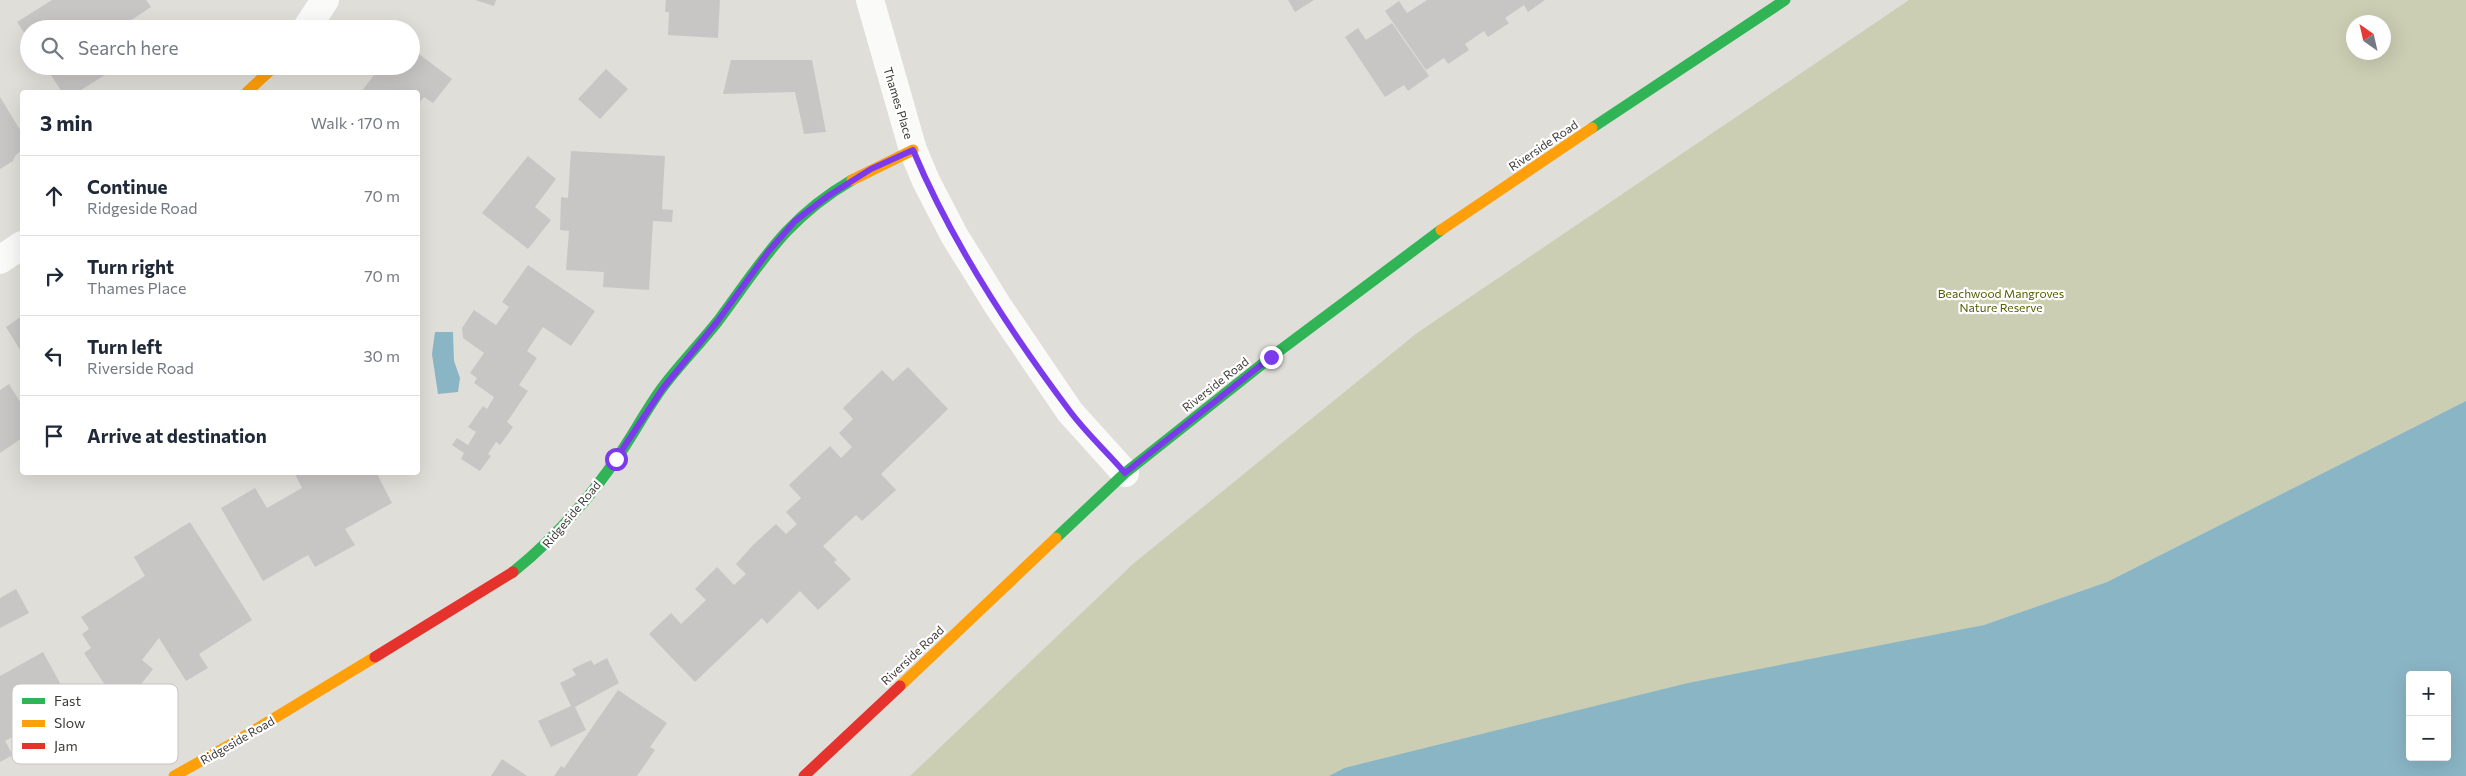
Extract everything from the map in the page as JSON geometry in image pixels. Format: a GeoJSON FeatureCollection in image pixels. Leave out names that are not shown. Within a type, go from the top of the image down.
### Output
{"type":"FeatureCollection","features":[{"type":"Feature","properties":{"kind":"main road","name":"Riverside Road"},"geometry":{"type":"LineString","coordinates":[[804,776],[1125,473],[1359,289],[1450,223],[1785,0]]}},
{"type":"Feature","properties":{"kind":"main road"},"geometry":{"type":"LineString","coordinates":[[249,90],[265,75]]}},
{"type":"Feature","properties":{"kind":"main road","name":"Ridgeside Road"},"geometry":{"type":"LineString","coordinates":[[174,776],[235,742],[505,578],[543,548],[616,459],[663,388],[717,322],[768,252],[795,221],[828,196],[871,169],[913,150]]}},
{"type":"Feature","properties":{"kind":"street"},"geometry":{"type":"LineString","coordinates":[[312,20],[325,0]]}},
{"type":"Feature","properties":{"kind":"street","name":"Thames Place"},"geometry":{"type":"LineString","coordinates":[[870,0],[913,150],[926,181],[954,235],[998,306],[1070,412],[1125,473]]}},
{"type":"Feature","properties":{"kind":"street"},"geometry":{"type":"LineString","coordinates":[[0,260],[20,246]]}},
{"type":"Feature","properties":{"kind":"green space","name":"Beachwood Mangroves Nature Reserve"},"geometry":{"type":"Polygon","coordinates":[[[1909,0],[2466,0],[2466,401],[2107,582],[1984,625],[1344,768],[1329,776],[910,776],[1133,564],[1417,333],[1909,0]]]}},
{"type":"Feature","properties":{"kind":"water"},"geometry":{"type":"Polygon","coordinates":[[[435,332],[453,332],[454,361],[460,378],[458,392],[438,394],[432,354],[435,332]]]}},
{"type":"Feature","properties":{"kind":"water"},"geometry":{"type":"Polygon","coordinates":[[[2466,401],[2466,776],[1329,776],[1344,768],[1688,683],[1984,625],[2107,582],[2466,401]]]}},
{"type":"Feature","properties":{"kind":"building"},"geometry":{"type":"Polygon","coordinates":[[[52,0],[146,0],[151,7],[132,20],[20,20],[52,0]]]}},
{"type":"Feature","properties":{"kind":"building"},"geometry":{"type":"Polygon","coordinates":[[[475,0],[496,0],[494,6],[475,0]]]}},
{"type":"Feature","properties":{"kind":"building"},"geometry":{"type":"Polygon","coordinates":[[[666,0],[720,0],[718,38],[668,35],[669,12],[665,12],[666,0]]]}},
{"type":"Feature","properties":{"kind":"building"},"geometry":{"type":"Polygon","coordinates":[[[1288,0],[1314,0],[1295,12],[1288,0]]]}},
{"type":"Feature","properties":{"kind":"building"},"geometry":{"type":"Polygon","coordinates":[[[1427,0],[1545,0],[1528,12],[1524,5],[1505,18],[1509,23],[1488,37],[1484,31],[1465,44],[1469,50],[1448,64],[1444,58],[1426,70],[1385,11],[1399,1],[1407,13],[1427,0]]]}},
{"type":"Feature","properties":{"kind":"building"},"geometry":{"type":"Polygon","coordinates":[[[1392,23],[1429,76],[1408,91],[1404,85],[1385,97],[1345,37],[1358,28],[1366,40],[1392,23]]]}},
{"type":"Feature","properties":{"kind":"building"},"geometry":{"type":"Polygon","coordinates":[[[420,55],[452,79],[433,103],[424,97],[420,102],[420,90],[363,90],[374,75],[420,75],[420,55]]]}},
{"type":"Feature","properties":{"kind":"building"},"geometry":{"type":"Polygon","coordinates":[[[731,60],[812,60],[826,132],[804,134],[795,92],[723,94],[731,60]]]}},
{"type":"Feature","properties":{"kind":"building"},"geometry":{"type":"Polygon","coordinates":[[[606,69],[628,89],[600,119],[578,99],[606,69]]]}},
{"type":"Feature","properties":{"kind":"building"},"geometry":{"type":"Polygon","coordinates":[[[51,75],[105,75],[81,90],[61,90],[51,75]]]}},
{"type":"Feature","properties":{"kind":"building"},"geometry":{"type":"Polygon","coordinates":[[[0,97],[20,130],[20,152],[13,161],[0,169],[0,97]]]}},
{"type":"Feature","properties":{"kind":"building"},"geometry":{"type":"Polygon","coordinates":[[[571,151],[665,156],[662,209],[673,210],[672,222],[653,221],[649,290],[603,287],[604,272],[566,270],[569,231],[560,230],[561,197],[568,198],[571,151]]]}},
{"type":"Feature","properties":{"kind":"building"},"geometry":{"type":"Polygon","coordinates":[[[528,156],[556,179],[535,207],[551,220],[528,249],[482,213],[528,156]]]}},
{"type":"Feature","properties":{"kind":"building"},"geometry":{"type":"Polygon","coordinates":[[[528,265],[595,311],[571,346],[543,327],[527,351],[537,358],[519,385],[528,391],[507,422],[513,427],[500,445],[496,442],[488,454],[491,456],[480,471],[461,459],[464,453],[452,445],[457,438],[468,445],[476,432],[468,427],[483,406],[487,409],[494,397],[474,383],[477,378],[470,373],[484,353],[463,338],[462,328],[474,310],[496,325],[509,307],[502,302],[528,265]]]}},
{"type":"Feature","properties":{"kind":"building"},"geometry":{"type":"Polygon","coordinates":[[[20,317],[20,350],[6,327],[20,317]]]}},
{"type":"Feature","properties":{"kind":"building"},"geometry":{"type":"Polygon","coordinates":[[[908,367],[948,409],[881,474],[896,490],[862,521],[856,515],[823,546],[837,560],[834,562],[851,579],[818,610],[800,591],[767,624],[762,618],[695,682],[649,634],[671,613],[681,624],[706,600],[695,589],[717,567],[734,585],[746,574],[736,564],[753,545],[776,524],[786,534],[797,524],[786,512],[801,498],[789,485],[830,446],[841,458],[852,447],[839,433],[853,419],[843,408],[882,370],[893,381],[908,367]]]}},
{"type":"Feature","properties":{"kind":"building"},"geometry":{"type":"Polygon","coordinates":[[[9,384],[20,402],[20,439],[0,453],[0,390],[9,384]]]}},
{"type":"Feature","properties":{"kind":"building"},"geometry":{"type":"Polygon","coordinates":[[[296,475],[378,475],[392,503],[345,529],[355,545],[315,567],[308,555],[263,581],[221,508],[255,488],[267,508],[302,488],[296,475]]]}},
{"type":"Feature","properties":{"kind":"building"},"geometry":{"type":"Polygon","coordinates":[[[190,522],[252,620],[199,654],[208,668],[186,681],[159,638],[142,660],[153,669],[141,684],[104,684],[84,653],[91,648],[82,634],[89,629],[81,617],[145,576],[134,557],[190,522]]]}},
{"type":"Feature","properties":{"kind":"building"},"geometry":{"type":"Polygon","coordinates":[[[16,589],[29,613],[0,628],[0,598],[16,589]]]}},
{"type":"Feature","properties":{"kind":"building"},"geometry":{"type":"Polygon","coordinates":[[[43,652],[61,684],[12,684],[12,737],[5,741],[12,756],[0,762],[0,676],[43,652]]]}},
{"type":"Feature","properties":{"kind":"building"},"geometry":{"type":"Polygon","coordinates":[[[607,658],[619,683],[575,707],[586,730],[551,747],[538,721],[571,706],[560,683],[576,675],[572,669],[591,660],[594,665],[607,658]]]}},
{"type":"Feature","properties":{"kind":"building"},"geometry":{"type":"Polygon","coordinates":[[[618,690],[667,723],[650,747],[655,750],[637,776],[554,776],[561,766],[564,768],[618,690]]]}},
{"type":"Feature","properties":{"kind":"building"},"geometry":{"type":"Polygon","coordinates":[[[502,759],[527,776],[491,776],[502,759]]]}},
{"type":"Feature","properties":{"kind":"traffic: fast"},"geometry":{"type":"LineString","coordinates":[[1592,128],[1785,0]]}},
{"type":"Feature","properties":{"kind":"traffic: fast"},"geometry":{"type":"LineString","coordinates":[[513,572],[556,533],[606,474],[662,388],[718,321],[776,243],[809,210],[852,180]]}},
{"type":"Feature","properties":{"kind":"traffic: fast"},"geometry":{"type":"LineString","coordinates":[[1056,538],[1125,473],[1271,357],[1441,230]]}},
{"type":"Feature","properties":{"kind":"traffic: slow"},"geometry":{"type":"LineString","coordinates":[[249,90],[265,75]]}},
{"type":"Feature","properties":{"kind":"traffic: slow"},"geometry":{"type":"LineString","coordinates":[[1441,230],[1592,128]]}},
{"type":"Feature","properties":{"kind":"traffic: slow"},"geometry":{"type":"LineString","coordinates":[[852,180],[913,150]]}},
{"type":"Feature","properties":{"kind":"traffic: slow"},"geometry":{"type":"LineString","coordinates":[[900,686],[1056,538]]}},
{"type":"Feature","properties":{"kind":"traffic: slow"},"geometry":{"type":"LineString","coordinates":[[174,776],[235,742],[375,657]]}},
{"type":"Feature","properties":{"kind":"traffic: jam"},"geometry":{"type":"LineString","coordinates":[[375,657],[513,572]]}},
{"type":"Feature","properties":{"kind":"traffic: jam"},"geometry":{"type":"LineString","coordinates":[[804,776],[900,686]]}},
{"type":"Feature","properties":{"kind":"route"},"geometry":{"type":"LineString","coordinates":[[616,459],[663,388],[717,322],[768,252],[795,221],[828,196],[871,169],[913,150],[926,181],[954,235],[998,306],[1070,412],[1125,473],[1271,357]]}}]}
